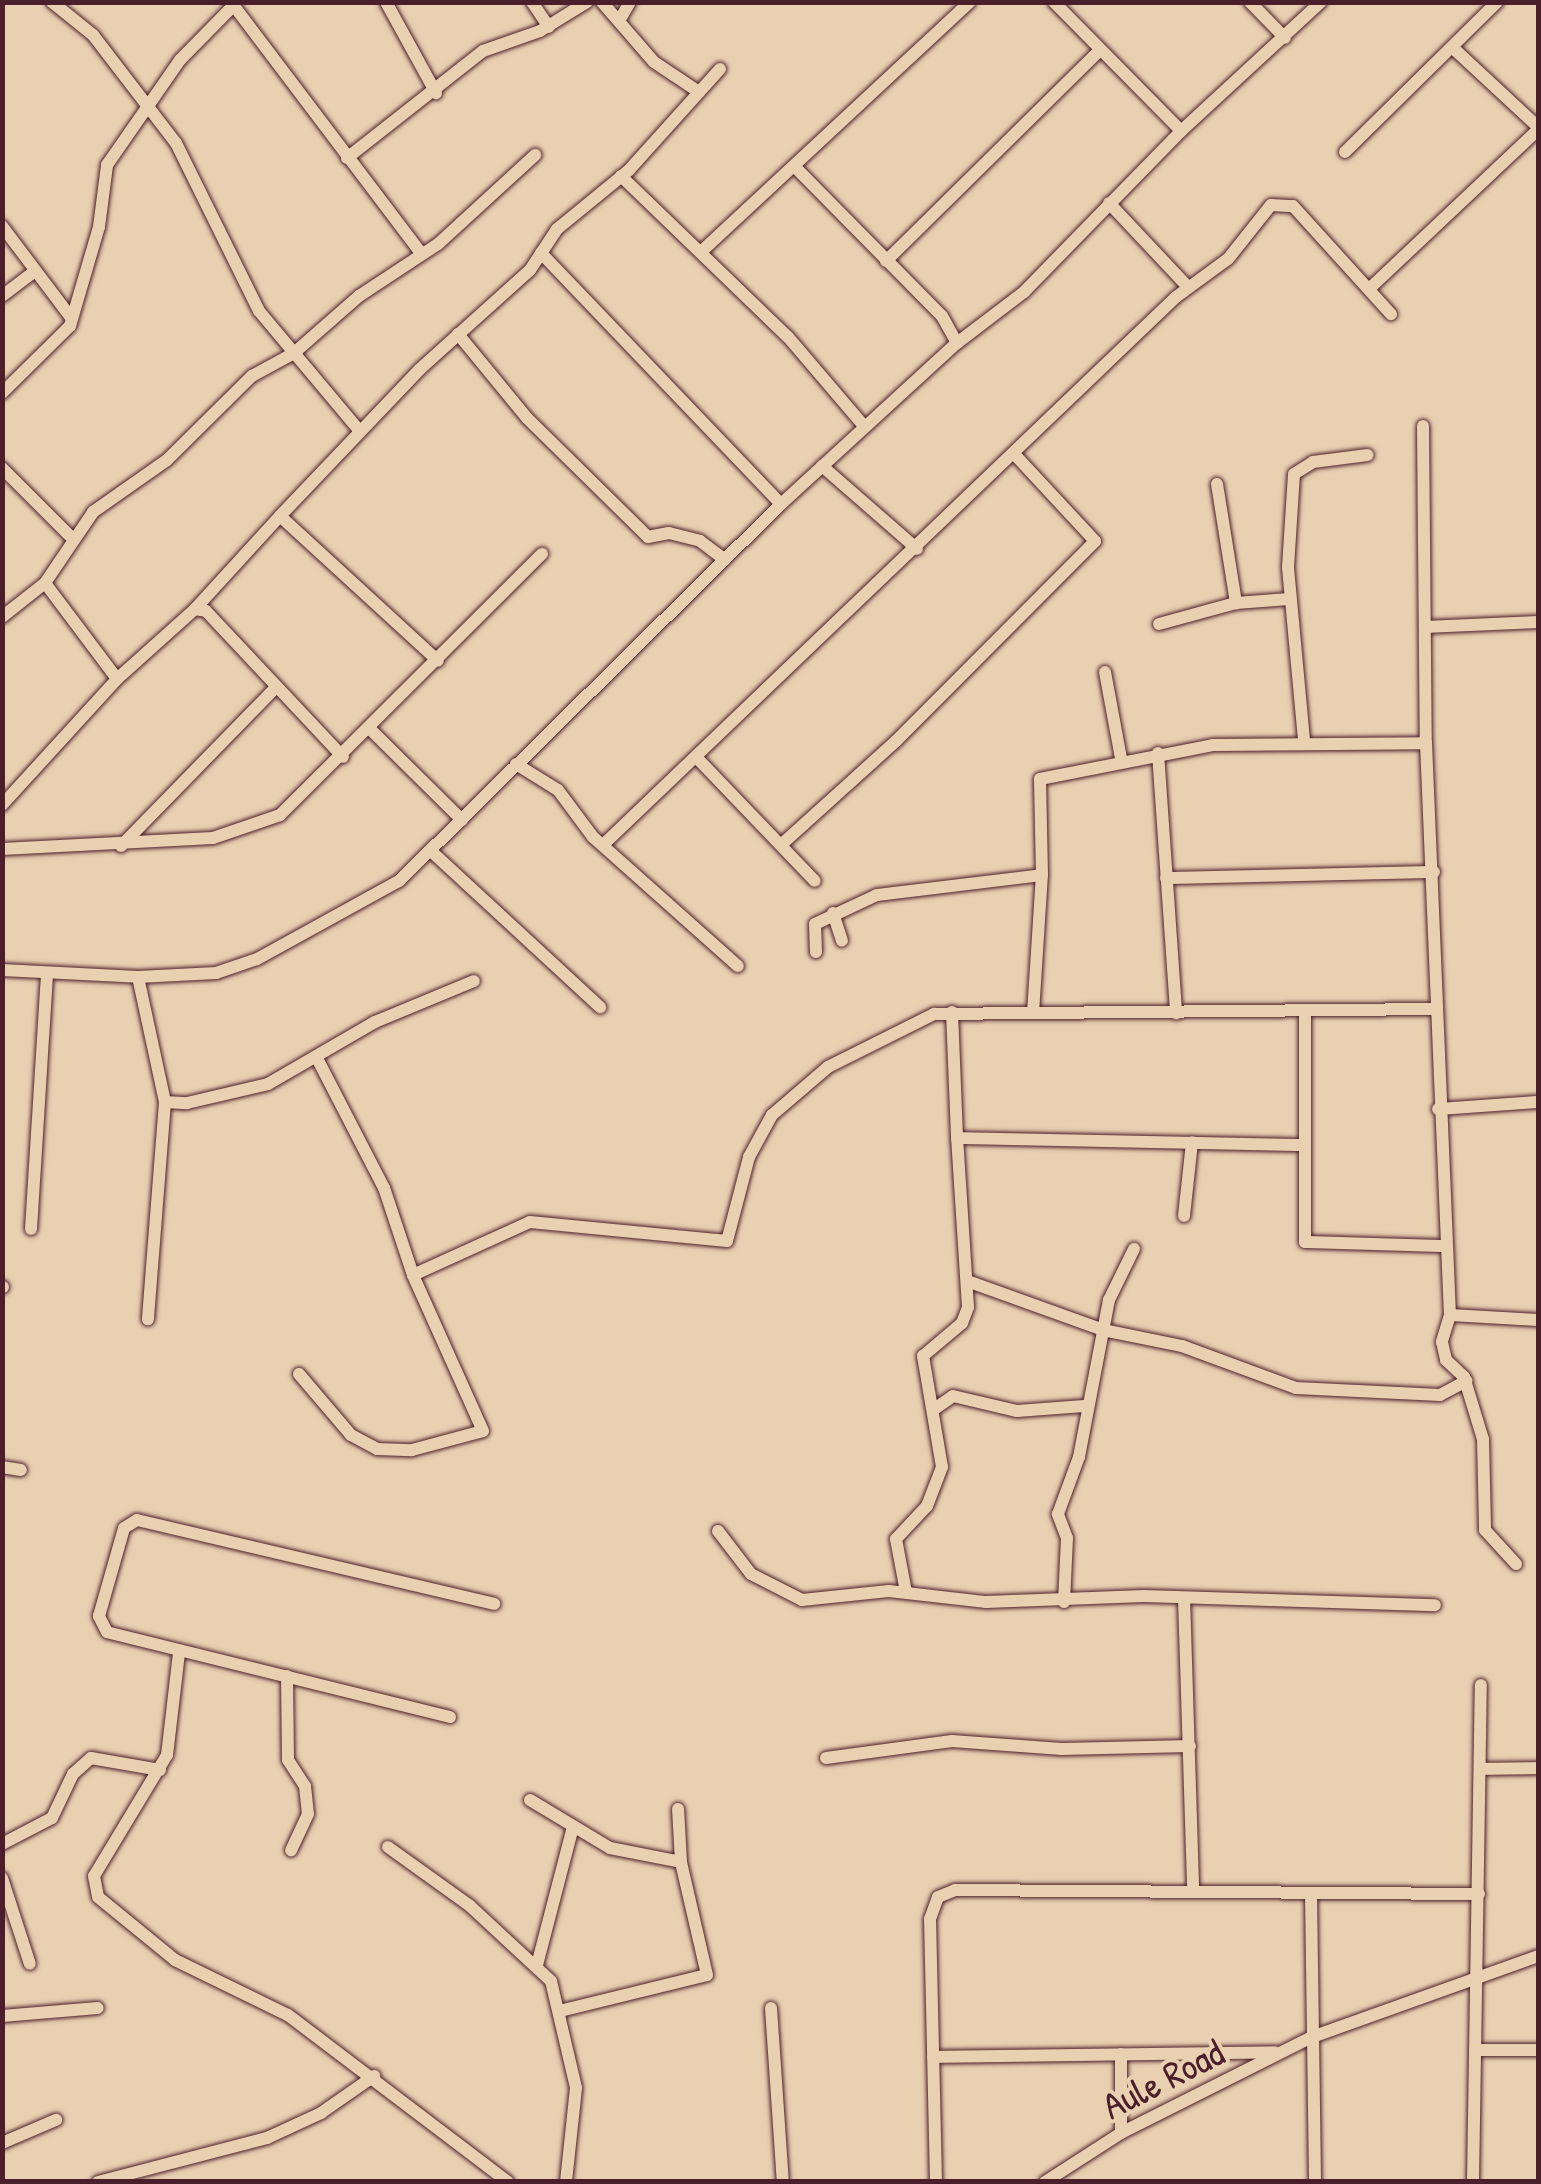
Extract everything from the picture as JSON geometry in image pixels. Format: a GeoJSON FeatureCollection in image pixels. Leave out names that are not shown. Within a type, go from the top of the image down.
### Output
{"type":"FeatureCollection","features":[{"type":"Feature","properties":{"kind":"street"},"geometry":{"type":"LineString","coordinates":[[52,2],[85,26],[182,152],[259,311],[359,430]]}},
{"type":"Feature","properties":{"kind":"street"},"geometry":{"type":"LineString","coordinates":[[386,2],[436,93]]}},
{"type":"Feature","properties":{"kind":"street"},"geometry":{"type":"LineString","coordinates":[[532,2],[549,26]]}},
{"type":"Feature","properties":{"kind":"street"},"geometry":{"type":"LineString","coordinates":[[346,158],[436,93],[484,50],[549,26],[587,2]]}},
{"type":"Feature","properties":{"kind":"street"},"geometry":{"type":"LineString","coordinates":[[602,2],[662,69],[698,92]]}},
{"type":"Feature","properties":{"kind":"street"},"geometry":{"type":"LineString","coordinates":[[619,21],[630,2]]}},
{"type":"Feature","properties":{"kind":"street"},"geometry":{"type":"LineString","coordinates":[[703,250],[797,168],[970,2]]}},
{"type":"Feature","properties":{"kind":"street"},"geometry":{"type":"LineString","coordinates":[[1054,2],[1182,131]]}},
{"type":"Feature","properties":{"kind":"street"},"geometry":{"type":"LineString","coordinates":[[1250,2],[1285,38]]}},
{"type":"Feature","properties":{"kind":"street"},"geometry":{"type":"LineString","coordinates":[[2,970],[138,978],[216,973],[257,958],[364,904],[432,852],[516,764],[781,504],[957,343],[1024,292],[1182,131],[1321,2]]}},
{"type":"Feature","properties":{"kind":"street"},"geometry":{"type":"LineString","coordinates":[[1345,152],[1497,2]]}},
{"type":"Feature","properties":{"kind":"street"},"geometry":{"type":"LineString","coordinates":[[2,393],[72,319],[99,227],[108,165],[180,60],[232,4],[421,252]]}},
{"type":"Feature","properties":{"kind":"street"},"geometry":{"type":"LineString","coordinates":[[1369,289],[1538,129],[1452,46]]}},
{"type":"Feature","properties":{"kind":"street"},"geometry":{"type":"LineString","coordinates":[[886,261],[1100,50]]}},
{"type":"Feature","properties":{"kind":"street"},"geometry":{"type":"LineString","coordinates":[[2,805],[117,678],[195,609],[359,430],[542,254],[557,228],[621,176],[720,69]]}},
{"type":"Feature","properties":{"kind":"street"},"geometry":{"type":"LineString","coordinates":[[2,617],[45,583],[94,512],[166,460],[230,394],[294,353],[535,154]]}},
{"type":"Feature","properties":{"kind":"street"},"geometry":{"type":"LineString","coordinates":[[797,168],[942,316],[957,343]]}},
{"type":"Feature","properties":{"kind":"street"},"geometry":{"type":"LineString","coordinates":[[621,176],[703,250],[813,363],[864,427]]}},
{"type":"Feature","properties":{"kind":"street"},"geometry":{"type":"LineString","coordinates":[[605,842],[1016,456],[1188,288],[1228,259],[1262,212],[1283,202],[1390,314]]}},
{"type":"Feature","properties":{"kind":"street"},"geometry":{"type":"LineString","coordinates":[[1109,203],[1188,288]]}},
{"type":"Feature","properties":{"kind":"street"},"geometry":{"type":"LineString","coordinates":[[2,226],[72,319]]}},
{"type":"Feature","properties":{"kind":"street"},"geometry":{"type":"LineString","coordinates":[[542,254],[781,504]]}},
{"type":"Feature","properties":{"kind":"street"},"geometry":{"type":"LineString","coordinates":[[2,296],[36,271]]}},
{"type":"Feature","properties":{"kind":"street"},"geometry":{"type":"LineString","coordinates":[[458,334],[527,418],[648,537],[669,532],[700,541],[726,560]]}},
{"type":"Feature","properties":{"kind":"street"},"geometry":{"type":"LineString","coordinates":[[1423,426],[1426,743],[1434,872],[1443,1246],[1450,1315],[1444,1356],[1466,1381],[1484,1446],[1479,1485],[1485,1530],[1516,1564]]}},
{"type":"Feature","properties":{"kind":"street"},"geometry":{"type":"LineString","coordinates":[[1304,740],[1290,598],[1294,474],[1313,462],[1368,455]]}},
{"type":"Feature","properties":{"kind":"street"},"geometry":{"type":"LineString","coordinates":[[782,844],[896,741],[1095,541],[1016,456]]}},
{"type":"Feature","properties":{"kind":"street"},"geometry":{"type":"LineString","coordinates":[[822,466],[917,549]]}},
{"type":"Feature","properties":{"kind":"street"},"geometry":{"type":"LineString","coordinates":[[2,468],[73,539]]}},
{"type":"Feature","properties":{"kind":"street"},"geometry":{"type":"LineString","coordinates":[[1217,484],[1236,603]]}},
{"type":"Feature","properties":{"kind":"street"},"geometry":{"type":"LineString","coordinates":[[280,516],[438,661]]}},
{"type":"Feature","properties":{"kind":"street"},"geometry":{"type":"LineString","coordinates":[[2,849],[121,846],[213,838],[260,824],[300,800],[542,554]]}},
{"type":"Feature","properties":{"kind":"street"},"geometry":{"type":"LineString","coordinates":[[45,583],[117,678]]}},
{"type":"Feature","properties":{"kind":"street"},"geometry":{"type":"LineString","coordinates":[[1159,624],[1236,603],[1290,598]]}},
{"type":"Feature","properties":{"kind":"street"},"geometry":{"type":"LineString","coordinates":[[195,609],[206,611],[342,757]]}},
{"type":"Feature","properties":{"kind":"street"},"geometry":{"type":"LineString","coordinates":[[1425,628],[1538,622]]}},
{"type":"Feature","properties":{"kind":"street"},"geometry":{"type":"LineString","coordinates":[[1105,672],[1121,758]]}},
{"type":"Feature","properties":{"kind":"street"},"geometry":{"type":"LineString","coordinates":[[121,846],[276,688]]}},
{"type":"Feature","properties":{"kind":"street"},"geometry":{"type":"LineString","coordinates":[[372,730],[462,820]]}},
{"type":"Feature","properties":{"kind":"street"},"geometry":{"type":"LineString","coordinates":[[1034,1013],[1042,874],[1040,778],[1158,753],[1304,740],[1426,743]]}},
{"type":"Feature","properties":{"kind":"street"},"geometry":{"type":"LineString","coordinates":[[1158,753],[1176,1014]]}},
{"type":"Feature","properties":{"kind":"street"},"geometry":{"type":"LineString","coordinates":[[698,758],[814,881]]}},
{"type":"Feature","properties":{"kind":"street"},"geometry":{"type":"LineString","coordinates":[[516,764],[558,790],[593,837],[605,842],[738,966]]}},
{"type":"Feature","properties":{"kind":"street"},"geometry":{"type":"LineString","coordinates":[[432,852],[600,1007]]}},
{"type":"Feature","properties":{"kind":"street"},"geometry":{"type":"LineString","coordinates":[[1166,878],[1434,872]]}},
{"type":"Feature","properties":{"kind":"street"},"geometry":{"type":"LineString","coordinates":[[816,952],[811,930],[832,913],[894,891],[1042,874]]}},
{"type":"Feature","properties":{"kind":"street"},"geometry":{"type":"LineString","coordinates":[[832,913],[842,941]]}},
{"type":"Feature","properties":{"kind":"street"},"geometry":{"type":"LineString","coordinates":[[32,1230],[47,974]]}},
{"type":"Feature","properties":{"kind":"street"},"geometry":{"type":"LineString","coordinates":[[138,978],[165,1102],[148,1319]]}},
{"type":"Feature","properties":{"kind":"street"},"geometry":{"type":"LineString","coordinates":[[165,1102],[187,1104],[268,1084],[375,1022],[474,981]]}},
{"type":"Feature","properties":{"kind":"street"},"geometry":{"type":"LineString","coordinates":[[413,1275],[530,1222],[728,1241],[760,1130],[792,1095],[828,1067],[917,1022],[952,1012],[1176,1014],[1436,1009]]}},
{"type":"Feature","properties":{"kind":"street"},"geometry":{"type":"LineString","coordinates":[[906,1592],[896,1543],[927,1506],[940,1478],[923,1356],[962,1323],[970,1282],[957,1138],[952,1012]]}},
{"type":"Feature","properties":{"kind":"street"},"geometry":{"type":"LineString","coordinates":[[1305,1013],[1305,1242],[1443,1246]]}},
{"type":"Feature","properties":{"kind":"street"},"geometry":{"type":"LineString","coordinates":[[299,1374],[352,1436],[378,1450],[412,1450],[481,1434],[483,1427],[413,1275],[384,1188],[317,1058]]}},
{"type":"Feature","properties":{"kind":"street"},"geometry":{"type":"LineString","coordinates":[[1438,1108],[1538,1102]]}},
{"type":"Feature","properties":{"kind":"street"},"geometry":{"type":"LineString","coordinates":[[957,1138],[1302,1144]]}},
{"type":"Feature","properties":{"kind":"street"},"geometry":{"type":"LineString","coordinates":[[1184,1216],[1192,1142]]}},
{"type":"Feature","properties":{"kind":"street"},"geometry":{"type":"LineString","coordinates":[[1064,1602],[1067,1538],[1058,1514],[1078,1456],[1084,1406],[1103,1330],[1134,1249]]}},
{"type":"Feature","properties":{"kind":"street"},"geometry":{"type":"LineString","coordinates":[[970,1282],[1103,1330],[1182,1346],[1296,1388],[1440,1396],[1466,1381]]}},
{"type":"Feature","properties":{"kind":"street"},"geometry":{"type":"LineString","coordinates":[[1450,1315],[1538,1320]]}},
{"type":"Feature","properties":{"kind":"street"},"geometry":{"type":"LineString","coordinates":[[933,1410],[953,1396],[1017,1411],[1084,1406]]}},
{"type":"Feature","properties":{"kind":"street"},"geometry":{"type":"LineString","coordinates":[[2,1467],[21,1470]]}},
{"type":"Feature","properties":{"kind":"street"},"geometry":{"type":"LineString","coordinates":[[450,1717],[178,1653],[100,1624],[124,1528],[132,1520],[494,1604]]}},
{"type":"Feature","properties":{"kind":"street"},"geometry":{"type":"LineString","coordinates":[[718,1531],[751,1574],[783,1595],[816,1601],[906,1592],[986,1602],[1184,1598],[1435,1605]]}},
{"type":"Feature","properties":{"kind":"street"},"geometry":{"type":"LineString","coordinates":[[1184,1598],[1193,1890]]}},
{"type":"Feature","properties":{"kind":"street"},"geometry":{"type":"LineString","coordinates":[[178,1653],[171,1736],[160,1770],[94,1876],[98,1897],[175,1960],[288,2015],[374,2076],[508,2182]]}},
{"type":"Feature","properties":{"kind":"street"},"geometry":{"type":"LineString","coordinates":[[287,1676],[288,1760],[304,1786],[308,1814],[292,1850]]}},
{"type":"Feature","properties":{"kind":"street"},"geometry":{"type":"LineString","coordinates":[[1473,2182],[1481,1685]]}},
{"type":"Feature","properties":{"kind":"street"},"geometry":{"type":"LineString","coordinates":[[826,1758],[952,1741],[1062,1749],[1190,1746]]}},
{"type":"Feature","properties":{"kind":"street"},"geometry":{"type":"LineString","coordinates":[[2,1844],[52,1818],[73,1774],[91,1758],[160,1770]]}},
{"type":"Feature","properties":{"kind":"street"},"geometry":{"type":"LineString","coordinates":[[1481,1769],[1538,1768]]}},
{"type":"Feature","properties":{"kind":"street"},"geometry":{"type":"LineString","coordinates":[[530,1800],[573,1827],[634,1856],[681,1862]]}},
{"type":"Feature","properties":{"kind":"street"},"geometry":{"type":"LineString","coordinates":[[560,2011],[706,1975],[681,1862],[678,1809]]}},
{"type":"Feature","properties":{"kind":"street"},"geometry":{"type":"LineString","coordinates":[[537,1964],[573,1827]]}},
{"type":"Feature","properties":{"kind":"street"},"geometry":{"type":"LineString","coordinates":[[388,1847],[537,1964],[551,1982],[576,2088],[566,2182]]}},
{"type":"Feature","properties":{"kind":"street"},"geometry":{"type":"LineString","coordinates":[[2,1878],[30,1964]]}},
{"type":"Feature","properties":{"kind":"street"},"geometry":{"type":"LineString","coordinates":[[936,2182],[930,1919],[938,1897],[955,1890],[1479,1894]]}},
{"type":"Feature","properties":{"kind":"street"},"geometry":{"type":"LineString","coordinates":[[1311,1894],[1314,2182]]}},
{"type":"Feature","properties":{"kind":"street","name":"Aule Road"},"geometry":{"type":"LineString","coordinates":[[1045,2182],[1122,2133],[1312,2036],[1538,1956]]}},
{"type":"Feature","properties":{"kind":"street"},"geometry":{"type":"LineString","coordinates":[[2,2016],[98,2008]]}},
{"type":"Feature","properties":{"kind":"street"},"geometry":{"type":"LineString","coordinates":[[772,2008],[783,2182]]}},
{"type":"Feature","properties":{"kind":"street"},"geometry":{"type":"LineString","coordinates":[[1475,2050],[1538,2050]]}},
{"type":"Feature","properties":{"kind":"street"},"geometry":{"type":"LineString","coordinates":[[933,2057],[1281,2052]]}},
{"type":"Feature","properties":{"kind":"street"},"geometry":{"type":"LineString","coordinates":[[1120,2054],[1122,2133]]}},
{"type":"Feature","properties":{"kind":"street"},"geometry":{"type":"LineString","coordinates":[[98,2182],[267,2138],[322,2113],[374,2076]]}},
{"type":"Feature","properties":{"kind":"street"},"geometry":{"type":"LineString","coordinates":[[2,2143],[56,2120]]}}]}
